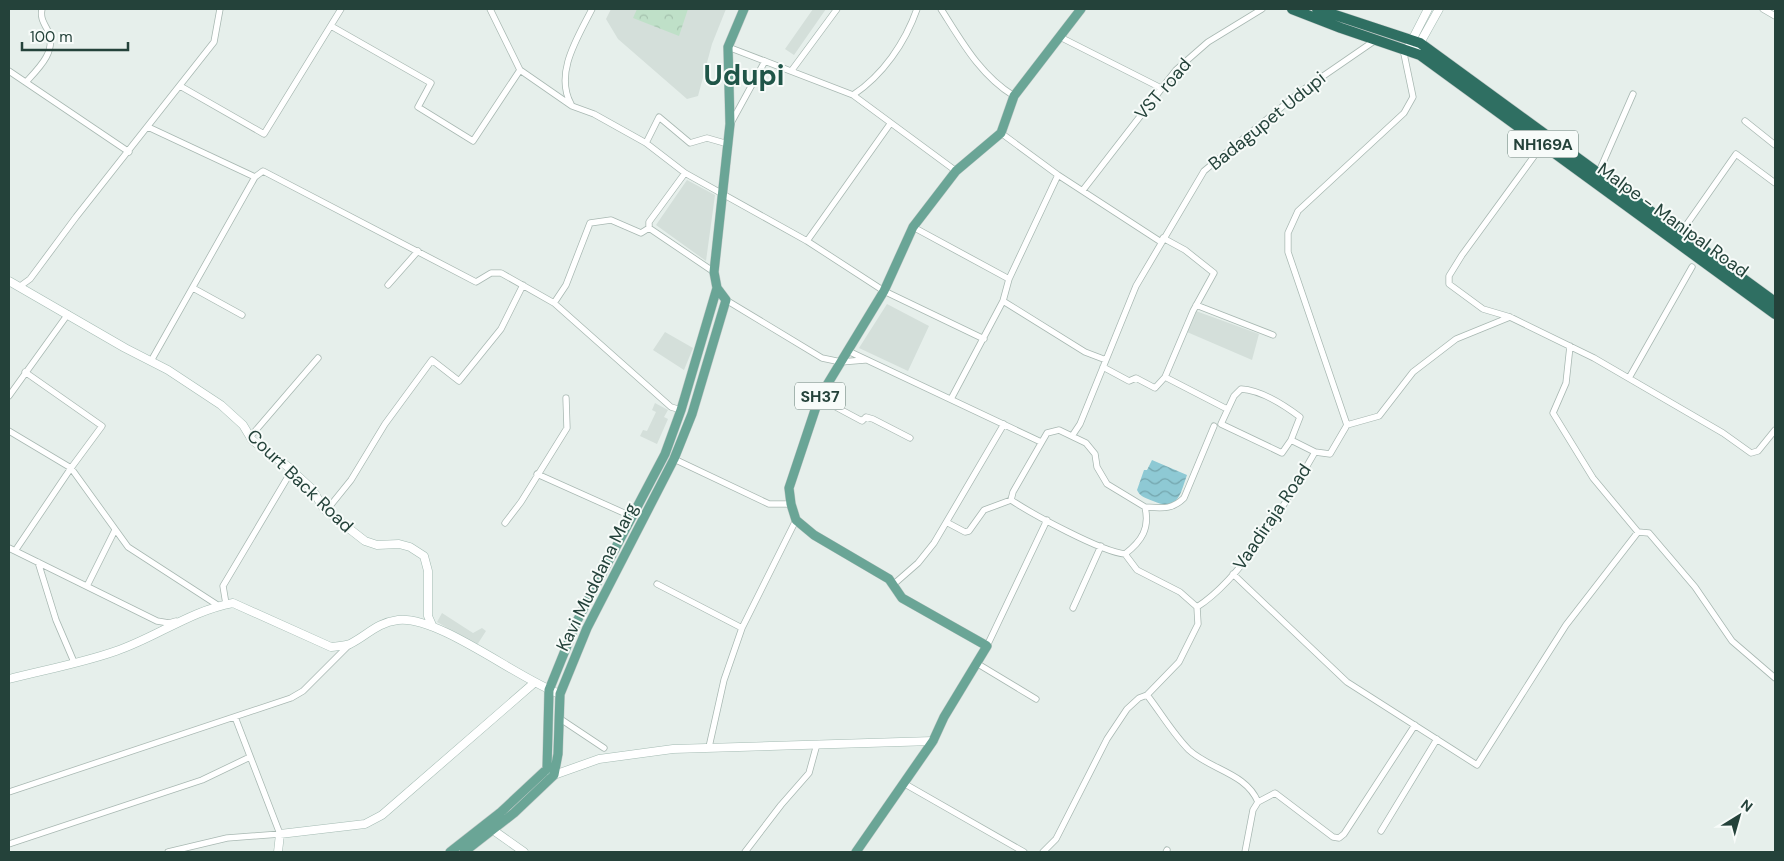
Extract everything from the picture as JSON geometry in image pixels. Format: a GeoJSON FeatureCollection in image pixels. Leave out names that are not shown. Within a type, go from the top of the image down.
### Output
{"type":"FeatureCollection","features":[{"type":"Feature","properties":{"kind":"highway","name":"Malpe - Manipal Road"},"geometry":{"type":"LineString","coordinates":[[1292,9],[1341,28],[1411,47],[1775,314]]}},
{"type":"Feature","properties":{"kind":"highway","name":"Malpe - Manipal Road"},"geometry":{"type":"LineString","coordinates":[[1317,9],[1411,47],[1598,174],[1775,302]]}},
{"type":"Feature","properties":{"kind":"main road"},"geometry":{"type":"LineString","coordinates":[[728,47],[744,9]]}},
{"type":"Feature","properties":{"kind":"main road"},"geometry":{"type":"LineString","coordinates":[[1001,133],[1014,96],[1081,9]]}},
{"type":"Feature","properties":{"kind":"main road","name":"Kavi Muddana Marg"},"geometry":{"type":"LineString","coordinates":[[551,772],[558,754],[560,694],[587,628],[674,459],[692,414],[726,300],[717,288],[714,272],[730,124],[728,47]]}},
{"type":"Feature","properties":{"kind":"main road","name":"SH37"},"geometry":{"type":"LineString","coordinates":[[796,520],[789,488],[795,465],[819,398],[884,291],[913,227],[956,171],[1001,133]]}},
{"type":"Feature","properties":{"kind":"main road","name":"Kavi Muddana Marg"},"geometry":{"type":"LineString","coordinates":[[551,772],[549,690],[577,621],[666,454],[717,288]]}},
{"type":"Feature","properties":{"kind":"main road"},"geometry":{"type":"LineString","coordinates":[[796,520],[821,539],[889,579],[902,598],[987,646],[978,664],[944,717],[933,741],[905,784],[856,852]]}},
{"type":"Feature","properties":{"kind":"main road"},"geometry":{"type":"LineString","coordinates":[[464,852],[493,830],[551,772]]}},
{"type":"Feature","properties":{"kind":"main road"},"geometry":{"type":"LineString","coordinates":[[450,852],[551,772]]}},
{"type":"Feature","properties":{"kind":"street"},"geometry":{"type":"LineString","coordinates":[[26,82],[47,57],[51,46],[50,35],[41,17],[42,9]]}},
{"type":"Feature","properties":{"kind":"street"},"geometry":{"type":"LineString","coordinates":[[19,287],[30,279],[74,219],[129,152],[214,42],[220,9]]}},
{"type":"Feature","properties":{"kind":"street"},"geometry":{"type":"LineString","coordinates":[[180,86],[264,134],[341,9]]}},
{"type":"Feature","properties":{"kind":"street"},"geometry":{"type":"LineString","coordinates":[[490,9],[520,70],[572,106],[594,114],[646,143],[685,173],[807,241],[884,291],[984,339]]}},
{"type":"Feature","properties":{"kind":"street"},"geometry":{"type":"LineString","coordinates":[[572,106],[565,94],[567,62],[592,9]]}},
{"type":"Feature","properties":{"kind":"street"},"geometry":{"type":"LineString","coordinates":[[792,70],[837,9]]}},
{"type":"Feature","properties":{"kind":"street"},"geometry":{"type":"LineString","coordinates":[[853,96],[869,85],[903,43],[917,9]]}},
{"type":"Feature","properties":{"kind":"street"},"geometry":{"type":"LineString","coordinates":[[941,9],[974,61],[997,85],[1014,96]]}},
{"type":"Feature","properties":{"kind":"street","name":"VST road"},"geometry":{"type":"LineString","coordinates":[[1083,190],[1176,70],[1208,42],[1262,9]]}},
{"type":"Feature","properties":{"kind":"street"},"geometry":{"type":"LineString","coordinates":[[1428,9],[1411,47],[1413,97],[1404,113],[1298,211],[1288,233],[1288,252],[1347,425],[1379,416],[1413,372],[1456,339],[1510,317]]}},
{"type":"Feature","properties":{"kind":"street"},"geometry":{"type":"LineString","coordinates":[[1411,47],[1439,9]]}},
{"type":"Feature","properties":{"kind":"street"},"geometry":{"type":"LineString","coordinates":[[1764,9],[1775,16]]}},
{"type":"Feature","properties":{"kind":"street"},"geometry":{"type":"LineString","coordinates":[[331,26],[431,83],[418,107],[473,140],[520,70]]}},
{"type":"Feature","properties":{"kind":"street"},"geometry":{"type":"LineString","coordinates":[[1060,37],[1161,88]]}},
{"type":"Feature","properties":{"kind":"street","name":"Badagupet Udupi"},"geometry":{"type":"LineString","coordinates":[[1072,436],[1080,424],[1136,286],[1204,171],[1300,92],[1377,39]]}},
{"type":"Feature","properties":{"kind":"street"},"geometry":{"type":"LineString","coordinates":[[728,47],[792,70],[853,96],[956,171]]}},
{"type":"Feature","properties":{"kind":"street"},"geometry":{"type":"LineString","coordinates":[[730,124],[765,61]]}},
{"type":"Feature","properties":{"kind":"street"},"geometry":{"type":"LineString","coordinates":[[9,71],[129,152]]}},
{"type":"Feature","properties":{"kind":"street"},"geometry":{"type":"LineString","coordinates":[[1598,174],[1633,94]]}},
{"type":"Feature","properties":{"kind":"street"},"geometry":{"type":"LineString","coordinates":[[646,143],[659,116],[690,143],[707,138],[728,144]]}},
{"type":"Feature","properties":{"kind":"street"},"geometry":{"type":"LineString","coordinates":[[1745,121],[1775,145]]}},
{"type":"Feature","properties":{"kind":"street"},"geometry":{"type":"LineString","coordinates":[[807,241],[890,124]]}},
{"type":"Feature","properties":{"kind":"street"},"geometry":{"type":"LineString","coordinates":[[148,127],[255,177]]}},
{"type":"Feature","properties":{"kind":"street"},"geometry":{"type":"LineString","coordinates":[[1001,133],[1058,175],[1162,240],[1185,250],[1214,273],[1196,305],[1165,377],[1155,388],[1136,378],[1129,381],[1103,367]]}},
{"type":"Feature","properties":{"kind":"street"},"geometry":{"type":"LineString","coordinates":[[1543,144],[1462,255],[1448,280],[1449,284],[1483,309],[1510,317],[1570,346],[1629,378],[1727,435],[1751,453],[1758,451],[1775,430]]}},
{"type":"Feature","properties":{"kind":"street"},"geometry":{"type":"LineString","coordinates":[[1680,234],[1736,154],[1775,183]]}},
{"type":"Feature","properties":{"kind":"street"},"geometry":{"type":"LineString","coordinates":[[151,361],[255,177],[263,171],[476,282],[491,273],[501,273],[523,285],[554,303],[671,407],[681,410]]}},
{"type":"Feature","properties":{"kind":"street"},"geometry":{"type":"LineString","coordinates":[[649,228],[649,222],[685,173]]}},
{"type":"Feature","properties":{"kind":"street"},"geometry":{"type":"LineString","coordinates":[[951,399],[1003,300],[1010,279],[1058,175]]}},
{"type":"Feature","properties":{"kind":"street"},"geometry":{"type":"LineString","coordinates":[[554,303],[566,285],[590,223],[611,220],[641,233],[649,228]]}},
{"type":"Feature","properties":{"kind":"street"},"geometry":{"type":"LineString","coordinates":[[913,227],[1010,279]]}},
{"type":"Feature","properties":{"kind":"street"},"geometry":{"type":"LineString","coordinates":[[649,228],[714,272]]}},
{"type":"Feature","properties":{"kind":"street"},"geometry":{"type":"LineString","coordinates":[[388,285],[418,251]]}},
{"type":"Feature","properties":{"kind":"street"},"geometry":{"type":"LineString","coordinates":[[1629,378],[1692,267]]}},
{"type":"Feature","properties":{"kind":"street","name":"Court Back Road"},"geometry":{"type":"LineString","coordinates":[[9,281],[151,361],[221,405],[243,425],[250,437],[292,470],[312,490],[326,511],[365,541],[377,545],[400,544],[410,547],[424,556],[428,571],[428,616],[432,625]]}},
{"type":"Feature","properties":{"kind":"street"},"geometry":{"type":"LineString","coordinates":[[326,511],[351,480],[385,424],[432,360],[459,381],[501,329],[523,285]]}},
{"type":"Feature","properties":{"kind":"street"},"geometry":{"type":"LineString","coordinates":[[193,288],[242,315]]}},
{"type":"Feature","properties":{"kind":"street"},"geometry":{"type":"LineString","coordinates":[[726,300],[822,358],[841,362],[868,360]]}},
{"type":"Feature","properties":{"kind":"street"},"geometry":{"type":"LineString","coordinates":[[1003,300],[1085,352],[1106,360]]}},
{"type":"Feature","properties":{"kind":"street"},"geometry":{"type":"LineString","coordinates":[[1196,305],[1273,335]]}},
{"type":"Feature","properties":{"kind":"street"},"geometry":{"type":"LineString","coordinates":[[9,396],[68,314]]}},
{"type":"Feature","properties":{"kind":"street"},"geometry":{"type":"LineString","coordinates":[[1570,346],[1566,383],[1553,413],[1593,478],[1638,532],[1650,533],[1695,587],[1732,641],[1775,678]]}},
{"type":"Feature","properties":{"kind":"street"},"geometry":{"type":"LineString","coordinates":[[848,351],[1041,442]]}},
{"type":"Feature","properties":{"kind":"street"},"geometry":{"type":"LineString","coordinates":[[250,437],[318,358]]}},
{"type":"Feature","properties":{"kind":"street"},"geometry":{"type":"LineString","coordinates":[[25,372],[102,426],[12,550],[157,621],[169,623],[178,621],[233,603],[331,647],[349,645]]}},
{"type":"Feature","properties":{"kind":"street"},"geometry":{"type":"LineString","coordinates":[[1165,377],[1227,409]]}},
{"type":"Feature","properties":{"kind":"street"},"geometry":{"type":"LineString","coordinates":[[1241,389],[1249,390],[1288,408],[1300,417],[1291,440],[1282,453],[1225,428],[1220,424],[1227,409],[1241,389]]}},
{"type":"Feature","properties":{"kind":"street"},"geometry":{"type":"LineString","coordinates":[[505,523],[521,502],[567,428],[566,398]]}},
{"type":"Feature","properties":{"kind":"street"},"geometry":{"type":"LineString","coordinates":[[819,398],[862,421],[866,417],[873,418],[910,438]]}},
{"type":"Feature","properties":{"kind":"street"},"geometry":{"type":"LineString","coordinates":[[894,584],[918,563],[948,523],[1004,424]]}},
{"type":"Feature","properties":{"kind":"street","name":"Vaadiraja Road"},"geometry":{"type":"LineString","coordinates":[[1197,607],[1210,599],[1233,574],[1287,501],[1315,452],[1330,454],[1347,425]]}},
{"type":"Feature","properties":{"kind":"street"},"geometry":{"type":"LineString","coordinates":[[1011,500],[1013,492],[1047,433],[1059,430],[1086,443],[1095,454],[1097,467],[1106,484],[1145,507],[1165,509],[1176,506],[1184,498],[1214,426]]}},
{"type":"Feature","properties":{"kind":"street"},"geometry":{"type":"LineString","coordinates":[[9,431],[71,468],[128,547],[223,605]]}},
{"type":"Feature","properties":{"kind":"street"},"geometry":{"type":"LineString","coordinates":[[1291,440],[1315,452]]}},
{"type":"Feature","properties":{"kind":"street"},"geometry":{"type":"LineString","coordinates":[[674,459],[769,504],[791,504]]}},
{"type":"Feature","properties":{"kind":"street"},"geometry":{"type":"LineString","coordinates":[[223,605],[223,586],[292,470]]}},
{"type":"Feature","properties":{"kind":"street"},"geometry":{"type":"LineString","coordinates":[[537,474],[634,517]]}},
{"type":"Feature","properties":{"kind":"street"},"geometry":{"type":"LineString","coordinates":[[948,523],[965,532],[969,531],[984,510],[1011,500],[1101,546],[1125,554],[1137,570],[1180,592],[1197,607],[1198,624],[1179,662],[1147,695],[1138,698],[1127,709],[1107,739],[1056,839],[1043,852]]}},
{"type":"Feature","properties":{"kind":"street"},"geometry":{"type":"LineString","coordinates":[[1125,554],[1138,544],[1143,534],[1148,521],[1145,507]]}},
{"type":"Feature","properties":{"kind":"street"},"geometry":{"type":"LineString","coordinates":[[709,747],[724,680],[742,628],[796,520]]}},
{"type":"Feature","properties":{"kind":"street"},"geometry":{"type":"LineString","coordinates":[[987,646],[1025,570],[1047,520]]}},
{"type":"Feature","properties":{"kind":"street"},"geometry":{"type":"LineString","coordinates":[[87,586],[115,530]]}},
{"type":"Feature","properties":{"kind":"street"},"geometry":{"type":"LineString","coordinates":[[1233,574],[1347,682],[1477,765],[1566,625],[1638,532]]}},
{"type":"Feature","properties":{"kind":"street"},"geometry":{"type":"LineString","coordinates":[[1073,608],[1101,546]]}},
{"type":"Feature","properties":{"kind":"street"},"geometry":{"type":"LineString","coordinates":[[38,562],[56,620],[74,662]]}},
{"type":"Feature","properties":{"kind":"street"},"geometry":{"type":"LineString","coordinates":[[658,584],[742,628]]}},
{"type":"Feature","properties":{"kind":"street"},"geometry":{"type":"LineString","coordinates":[[9,792],[291,698],[303,692],[349,645],[380,624],[400,620],[432,625],[534,683],[560,694]]}},
{"type":"Feature","properties":{"kind":"street"},"geometry":{"type":"LineString","coordinates":[[9,679],[116,651],[153,636],[178,621]]}},
{"type":"Feature","properties":{"kind":"street"},"geometry":{"type":"LineString","coordinates":[[978,664],[1036,699]]}},
{"type":"Feature","properties":{"kind":"street"},"geometry":{"type":"LineString","coordinates":[[168,852],[227,838],[365,824],[382,815],[534,683]]}},
{"type":"Feature","properties":{"kind":"street"},"geometry":{"type":"LineString","coordinates":[[1147,695],[1188,749],[1199,758],[1244,782],[1253,790],[1258,802]]}},
{"type":"Feature","properties":{"kind":"street"},"geometry":{"type":"LineString","coordinates":[[235,718],[280,834],[278,852]]}},
{"type":"Feature","properties":{"kind":"street"},"geometry":{"type":"LineString","coordinates":[[560,718],[604,748]]}},
{"type":"Feature","properties":{"kind":"street"},"geometry":{"type":"LineString","coordinates":[[1245,852],[1253,810],[1258,802],[1275,792],[1333,837],[1339,838],[1415,725]]}},
{"type":"Feature","properties":{"kind":"street"},"geometry":{"type":"LineString","coordinates":[[1381,831],[1437,739]]}},
{"type":"Feature","properties":{"kind":"street"},"geometry":{"type":"LineString","coordinates":[[551,772],[599,759],[673,749],[933,741]]}},
{"type":"Feature","properties":{"kind":"street"},"geometry":{"type":"LineString","coordinates":[[746,852],[781,805],[809,773],[817,744]]}},
{"type":"Feature","properties":{"kind":"street"},"geometry":{"type":"LineString","coordinates":[[9,844],[202,780],[250,757]]}},
{"type":"Feature","properties":{"kind":"street"},"geometry":{"type":"LineString","coordinates":[[905,784],[1024,852]]}},
{"type":"Feature","properties":{"kind":"street"},"geometry":{"type":"LineString","coordinates":[[493,830],[524,852]]}},
{"type":"Feature","properties":{"kind":"shaded area"},"geometry":{"type":"Polygon","coordinates":[[[611,9],[726,9],[712,44],[698,96],[687,99],[618,39],[606,19],[611,9]]]}},
{"type":"Feature","properties":{"kind":"shaded area"},"geometry":{"type":"Polygon","coordinates":[[[813,9],[826,9],[794,55],[785,49],[813,9]]]}},
{"type":"Feature","properties":{"kind":"shaded area"},"geometry":{"type":"Polygon","coordinates":[[[687,180],[715,195],[706,261],[656,225],[687,180]]]}},
{"type":"Feature","properties":{"kind":"shaded area"},"geometry":{"type":"Polygon","coordinates":[[[887,304],[929,326],[908,371],[859,348],[887,304]]]}},
{"type":"Feature","properties":{"kind":"shaded area"},"geometry":{"type":"Polygon","coordinates":[[[1196,311],[1259,334],[1252,360],[1187,332],[1196,311]]]}},
{"type":"Feature","properties":{"kind":"shaded area"},"geometry":{"type":"Polygon","coordinates":[[[665,332],[693,348],[684,370],[653,350],[665,332]]]}},
{"type":"Feature","properties":{"kind":"shaded area"},"geometry":{"type":"Polygon","coordinates":[[[655,403],[668,410],[664,417],[668,419],[657,444],[640,436],[643,430],[647,431],[656,412],[652,410],[655,403]]]}},
{"type":"Feature","properties":{"kind":"shaded area"},"geometry":{"type":"Polygon","coordinates":[[[442,613],[473,633],[482,628],[486,631],[477,645],[437,622],[442,613]]]}},
{"type":"Feature","properties":{"kind":"green space"},"geometry":{"type":"Polygon","coordinates":[[[637,9],[688,9],[679,36],[633,18],[637,9]]]}},
{"type":"Feature","properties":{"kind":"water"},"geometry":{"type":"Polygon","coordinates":[[[1152,460],[1187,475],[1180,495],[1173,503],[1161,504],[1142,496],[1137,490],[1144,470],[1147,470],[1152,460]]]}},
{"type":"Feature","properties":{"kind":"district","name":"Udupi"},"geometry":{"type":"Point","coordinates":[744,75]}}]}
